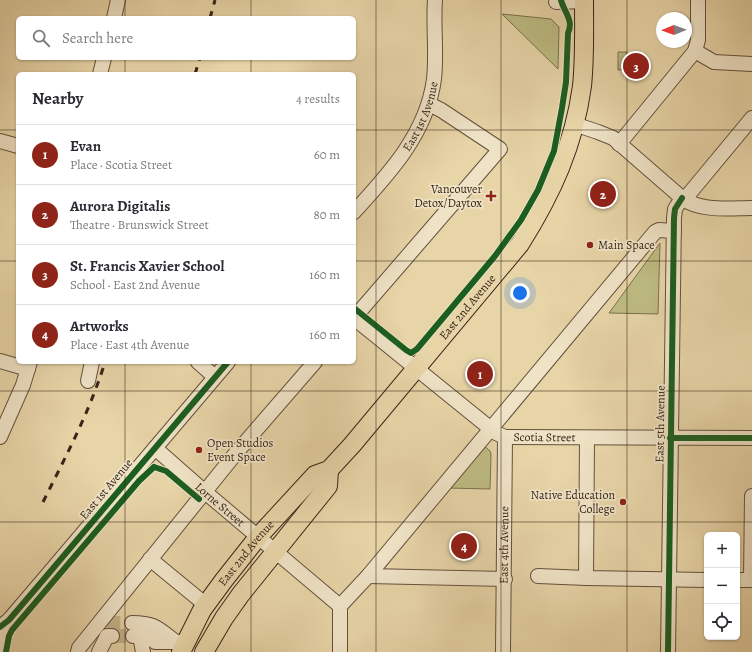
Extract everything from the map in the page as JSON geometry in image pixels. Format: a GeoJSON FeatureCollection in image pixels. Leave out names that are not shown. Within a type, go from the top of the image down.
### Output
{"type":"FeatureCollection","features":[{"type":"Feature","properties":{"kind":"main road","name":"East 2nd Avenue"},"geometry":{"type":"LineString","coordinates":[[176,644],[258,537],[315,475],[330,470],[520,244],[554,185],[573,129],[582,85],[584,52],[584,1]]}},
{"type":"Feature","properties":{"kind":"main road","name":"East 2nd Avenue"},"geometry":{"type":"LineString","coordinates":[[204,652],[216,630],[237,600],[328,486],[330,470]]}},
{"type":"Feature","properties":{"kind":"street"},"geometry":{"type":"LineString","coordinates":[[114,16],[118,0]]}},
{"type":"Feature","properties":{"kind":"street","name":"East 1st Avenue"},"geometry":{"type":"LineString","coordinates":[[356,210],[395,166],[414,137],[429,104],[434,79],[435,0]]}},
{"type":"Feature","properties":{"kind":"street"},"geometry":{"type":"LineString","coordinates":[[573,129],[610,145],[619,144],[695,51],[698,40],[698,0]]}},
{"type":"Feature","properties":{"kind":"street"},"geometry":{"type":"LineString","coordinates":[[556,2],[584,1]]}},
{"type":"Feature","properties":{"kind":"street"},"geometry":{"type":"LineString","coordinates":[[695,51],[714,62],[752,64]]}},
{"type":"Feature","properties":{"kind":"street"},"geometry":{"type":"LineString","coordinates":[[100,72],[104,60]]}},
{"type":"Feature","properties":{"kind":"street"},"geometry":{"type":"LineString","coordinates":[[356,316],[500,149],[441,110],[429,104]]}},
{"type":"Feature","properties":{"kind":"street","name":"East 5th Avenue"},"geometry":{"type":"LineString","coordinates":[[668,652],[670,438],[675,209],[752,118]]}},
{"type":"Feature","properties":{"kind":"street"},"geometry":{"type":"LineString","coordinates":[[0,141],[16,145]]}},
{"type":"Feature","properties":{"kind":"street"},"geometry":{"type":"LineString","coordinates":[[619,144],[683,199],[702,206],[716,208],[752,208]]}},
{"type":"Feature","properties":{"kind":"street"},"geometry":{"type":"LineString","coordinates":[[340,652],[340,606],[368,576],[654,232],[658,230],[674,231]]}},
{"type":"Feature","properties":{"kind":"street","name":"Scotia Street"},"geometry":{"type":"LineString","coordinates":[[356,320],[496,433],[505,437],[752,438]]}},
{"type":"Feature","properties":{"kind":"street"},"geometry":{"type":"LineString","coordinates":[[0,361],[16,363]]}},
{"type":"Feature","properties":{"kind":"street"},"geometry":{"type":"LineString","coordinates":[[88,381],[92,364]]}},
{"type":"Feature","properties":{"kind":"street"},"geometry":{"type":"LineString","coordinates":[[200,364],[215,377]]}},
{"type":"Feature","properties":{"kind":"street","name":"East 1st Avenue"},"geometry":{"type":"LineString","coordinates":[[1,652],[5,624],[226,364]]}},
{"type":"Feature","properties":{"kind":"street"},"geometry":{"type":"LineString","coordinates":[[78,652],[79,648],[236,453],[313,364]]}},
{"type":"Feature","properties":{"kind":"street"},"geometry":{"type":"LineString","coordinates":[[0,438],[23,385],[29,365]]}},
{"type":"Feature","properties":{"kind":"street","name":"East 4th Avenue"},"geometry":{"type":"LineString","coordinates":[[503,652],[505,437]]}},
{"type":"Feature","properties":{"kind":"street"},"geometry":{"type":"LineString","coordinates":[[586,578],[588,438]]}},
{"type":"Feature","properties":{"kind":"street","name":"Lorne Street"},"geometry":{"type":"LineString","coordinates":[[155,448],[340,606]]}},
{"type":"Feature","properties":{"kind":"street"},"geometry":{"type":"LineString","coordinates":[[740,580],[752,580],[752,496]]}},
{"type":"Feature","properties":{"kind":"street"},"geometry":{"type":"LineString","coordinates":[[150,559],[206,605]]}},
{"type":"Feature","properties":{"kind":"street"},"geometry":{"type":"LineString","coordinates":[[368,576],[504,579]]}},
{"type":"Feature","properties":{"kind":"street"},"geometry":{"type":"LineString","coordinates":[[538,576],[704,580]]}},
{"type":"Feature","properties":{"kind":"street"},"geometry":{"type":"LineString","coordinates":[[143,652],[134,631],[145,623],[155,626],[176,644]]}},
{"type":"Feature","properties":{"kind":"street"},"geometry":{"type":"LineString","coordinates":[[99,652],[110,634]]}},
{"type":"Feature","properties":{"kind":"shaded area"},"geometry":{"type":"Polygon","coordinates":[[[502,14],[551,19],[559,27],[558,69],[502,14]]]}},
{"type":"Feature","properties":{"kind":"shaded area"},"geometry":{"type":"Polygon","coordinates":[[[618,52],[627,52],[627,69],[618,70],[618,52]]]}},
{"type":"Feature","properties":{"kind":"shaded area"},"geometry":{"type":"Polygon","coordinates":[[[660,243],[658,314],[609,313],[660,243]]]}},
{"type":"Feature","properties":{"kind":"shaded area"},"geometry":{"type":"Polygon","coordinates":[[[483,445],[490,451],[491,454],[490,489],[448,488],[483,445]]]}},
{"type":"Feature","properties":{"kind":"tunnel"},"geometry":{"type":"LineString","coordinates":[[110,629],[113,623],[132,623]]}},
{"type":"Feature","properties":{"kind":"tunnel"},"geometry":{"type":"LineString","coordinates":[[112,636],[133,636]]}},
{"type":"Feature","properties":{"kind":"railway"},"geometry":{"type":"LineString","coordinates":[[211,16],[215,0]]}},
{"type":"Feature","properties":{"kind":"railway"},"geometry":{"type":"LineString","coordinates":[[196,72],[199,60]]}},
{"type":"Feature","properties":{"kind":"railway"},"geometry":{"type":"LineString","coordinates":[[43,502],[85,416],[104,364]]}},
{"type":"Feature","properties":{"kind":"cycle path"},"geometry":{"type":"LineString","coordinates":[[356,310],[411,353],[417,349],[495,256],[521,220],[538,190],[554,151],[562,108],[566,82],[568,33],[570,24],[561,0]]}},
{"type":"Feature","properties":{"kind":"cycle path"},"geometry":{"type":"LineString","coordinates":[[668,652],[674,218],[675,209],[682,198]]}},
{"type":"Feature","properties":{"kind":"cycle path"},"geometry":{"type":"LineString","coordinates":[[0,627],[9,620],[226,364]]}},
{"type":"Feature","properties":{"kind":"cycle path"},"geometry":{"type":"LineString","coordinates":[[670,438],[752,438]]}},
{"type":"Feature","properties":{"kind":"cycle path"},"geometry":{"type":"LineString","coordinates":[[154,467],[166,471],[199,499]]}},
{"type":"Feature","properties":{"kind":"cycle path"},"geometry":{"type":"LineString","coordinates":[[6,652],[9,636],[12,630],[139,481],[154,467]]}},
{"type":"Feature","properties":{"kind":"place","name":"St. Francis Xavier School"},"geometry":{"type":"Point","coordinates":[636,66]}},
{"type":"Feature","properties":{"kind":"place","name":"Aurora Digitalis"},"geometry":{"type":"Point","coordinates":[603,194]}},
{"type":"Feature","properties":{"kind":"place","name":"Vancouver Detox/Daytox"},"geometry":{"type":"Point","coordinates":[491,196]}},
{"type":"Feature","properties":{"kind":"place","name":"Main Space"},"geometry":{"type":"Point","coordinates":[590,245]}},
{"type":"Feature","properties":{"kind":"place","name":"Evan"},"geometry":{"type":"Point","coordinates":[480,374]}},
{"type":"Feature","properties":{"kind":"place","name":"Open Studios Event Space"},"geometry":{"type":"Point","coordinates":[199,450]}},
{"type":"Feature","properties":{"kind":"place","name":"Native Education College"},"geometry":{"type":"Point","coordinates":[623,502]}},
{"type":"Feature","properties":{"kind":"place","name":"Artworks"},"geometry":{"type":"Point","coordinates":[464,546]}}]}
